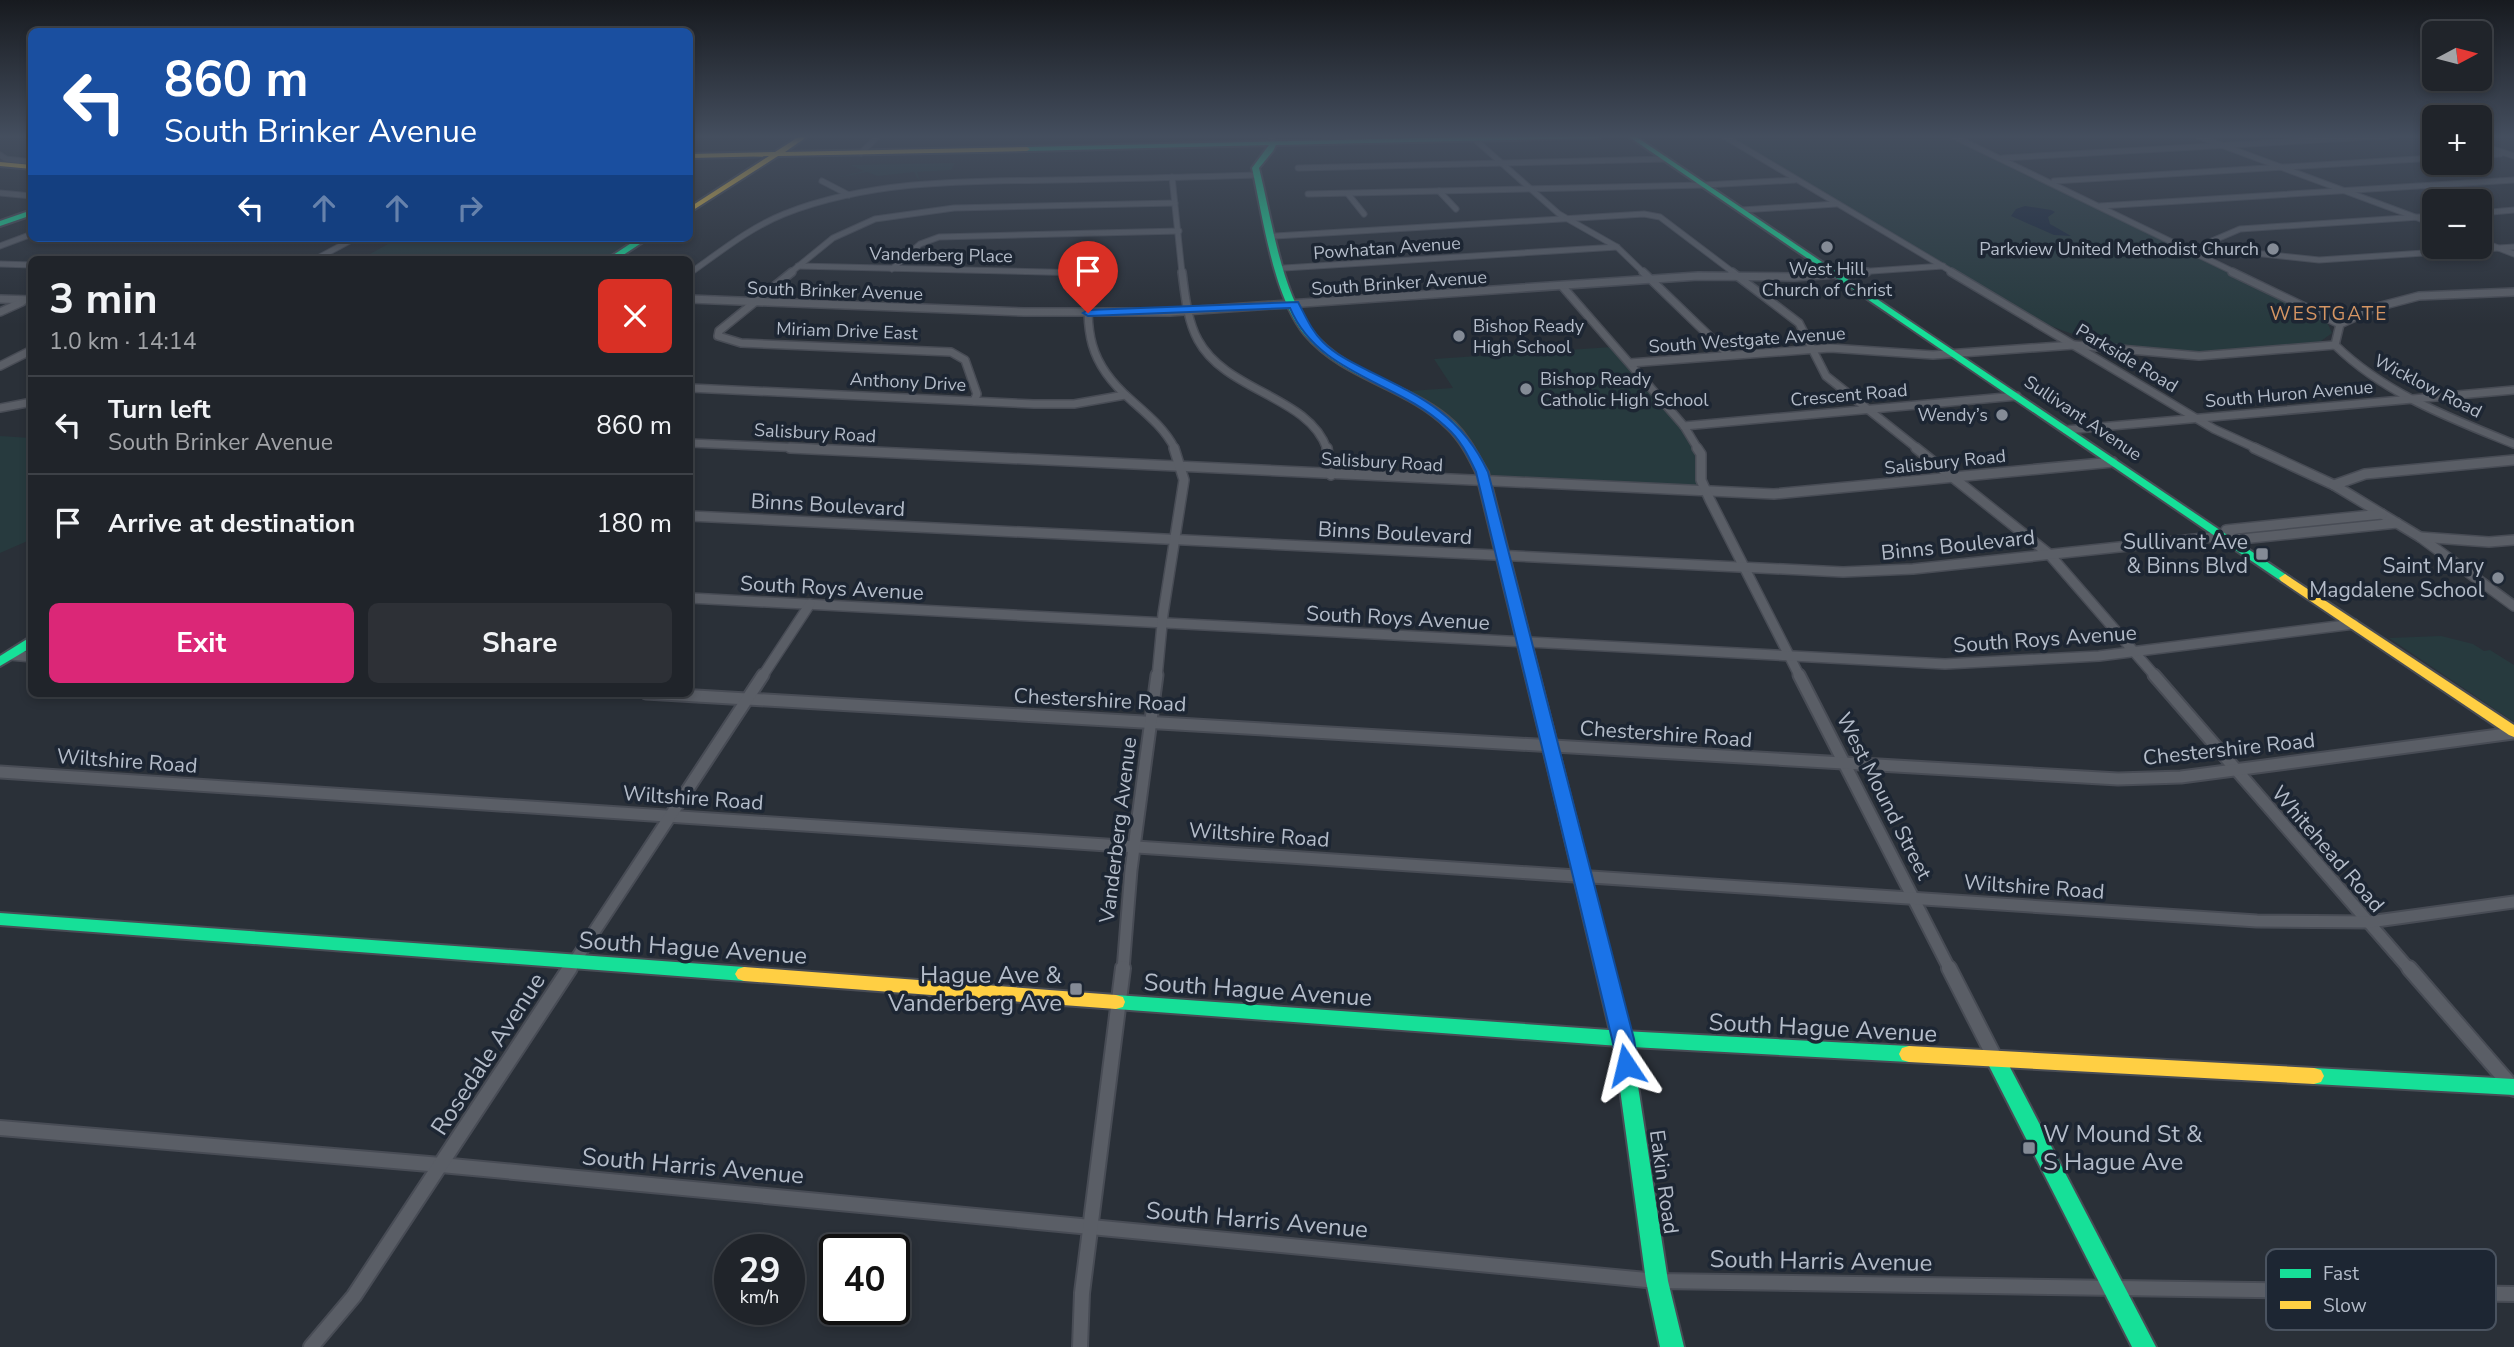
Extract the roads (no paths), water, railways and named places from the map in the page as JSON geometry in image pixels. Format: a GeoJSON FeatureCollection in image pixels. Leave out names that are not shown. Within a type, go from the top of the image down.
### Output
{"type":"FeatureCollection","features":[{"type":"Feature","properties":{"kind":"street"},"geometry":{"type":"LineString","coordinates":[[693,208],[708,199]]}},
{"type":"Feature","properties":{"kind":"street"},"geometry":{"type":"LineString","coordinates":[[693,271],[759,226],[784,214],[836,199]]}},
{"type":"Feature","properties":{"kind":"street"},"geometry":{"type":"LineString","coordinates":[[1175,199],[1192,330],[1214,362],[1249,389],[1292,412],[1319,434],[1329,451],[1331,475]]}},
{"type":"Feature","properties":{"kind":"street","name":"Eakin Road"},"geometry":{"type":"LineString","coordinates":[[1264,199],[1294,304],[1307,331],[1329,352],[1412,396],[1451,425],[1472,449],[1484,482],[1623,1039],[1657,1281],[1672,1347]]}},
{"type":"Feature","properties":{"kind":"street"},"geometry":{"type":"LineString","coordinates":[[1352,199],[1364,214]]}},
{"type":"Feature","properties":{"kind":"street"},"geometry":{"type":"LineString","coordinates":[[1446,199],[1456,209]]}},
{"type":"Feature","properties":{"kind":"street"},"geometry":{"type":"LineString","coordinates":[[1541,199],[1566,219],[1617,247],[1729,355]]}},
{"type":"Feature","properties":{"kind":"street","name":"Sullivant Avenue"},"geometry":{"type":"LineString","coordinates":[[1724,199],[2514,733]]}},
{"type":"Feature","properties":{"kind":"street","name":"Parkside Road"},"geometry":{"type":"LineString","coordinates":[[1829,199],[2197,418],[2246,445],[2334,485],[2420,537],[2450,562],[2514,606]]}},
{"type":"Feature","properties":{"kind":"street"},"geometry":{"type":"LineString","coordinates":[[2085,199],[2184,250],[2340,324]]}},
{"type":"Feature","properties":{"kind":"street"},"geometry":{"type":"LineString","coordinates":[[2099,206],[2216,199]]}},
{"type":"Feature","properties":{"kind":"street"},"geometry":{"type":"LineString","coordinates":[[2365,199],[2422,220]]}},
{"type":"Feature","properties":{"kind":"street"},"geometry":{"type":"LineString","coordinates":[[753,301],[845,231],[875,219],[947,209],[1175,203]]}},
{"type":"Feature","properties":{"kind":"street"},"geometry":{"type":"LineString","coordinates":[[1742,211],[1840,205]]}},
{"type":"Feature","properties":{"kind":"street"},"geometry":{"type":"LineString","coordinates":[[2492,211],[2514,210]]}},
{"type":"Feature","properties":{"kind":"street"},"geometry":{"type":"LineString","coordinates":[[0,224],[28,214]]}},
{"type":"Feature","properties":{"kind":"street","name":"Whitehead Road"},"geometry":{"type":"LineString","coordinates":[[1566,219],[1655,215],[1799,323],[1809,333],[1818,368],[2049,554],[2514,1087]]}},
{"type":"Feature","properties":{"kind":"street"},"geometry":{"type":"LineString","coordinates":[[2208,248],[2205,244],[2240,229],[2422,217]]}},
{"type":"Feature","properties":{"kind":"street"},"geometry":{"type":"LineString","coordinates":[[1275,236],[1566,219]]}},
{"type":"Feature","properties":{"kind":"street"},"geometry":{"type":"LineString","coordinates":[[892,270],[920,244],[933,239],[1179,231]]}},
{"type":"Feature","properties":{"kind":"street"},"geometry":{"type":"LineString","coordinates":[[0,246],[28,236]]}},
{"type":"Feature","properties":{"kind":"street"},"geometry":{"type":"LineString","coordinates":[[322,256],[348,242]]}},
{"type":"Feature","properties":{"kind":"street"},"geometry":{"type":"LineString","coordinates":[[616,256],[639,242]]}},
{"type":"Feature","properties":{"kind":"street"},"geometry":{"type":"LineString","coordinates":[[2492,246],[2514,254]]}},
{"type":"Feature","properties":{"kind":"street","name":"Powhatan Avenue"},"geometry":{"type":"LineString","coordinates":[[1284,268],[1617,247]]}},
{"type":"Feature","properties":{"kind":"street"},"geometry":{"type":"LineString","coordinates":[[2184,250],[2208,248],[2319,260],[2514,247]]}},
{"type":"Feature","properties":{"kind":"street"},"geometry":{"type":"LineString","coordinates":[[0,264],[28,265]]}},
{"type":"Feature","properties":{"kind":"street","name":"Vanderberg Place"},"geometry":{"type":"LineString","coordinates":[[798,266],[892,270],[1083,271]]}},
{"type":"Feature","properties":{"kind":"street","name":"South Brinker Avenue"},"geometry":{"type":"LineString","coordinates":[[693,299],[1088,313],[1188,311],[1651,279],[1836,274],[1943,267]]}},
{"type":"Feature","properties":{"kind":"street","name":"Vanderberg Avenue"},"geometry":{"type":"LineString","coordinates":[[1080,1347],[1082,1293],[1135,846],[1153,723],[1162,623],[1184,480],[1182,467],[1169,435],[1112,382],[1093,352],[1087,330],[1089,277],[1083,271]]}},
{"type":"Feature","properties":{"kind":"street","name":"West Mound Street"},"geometry":{"type":"LineString","coordinates":[[1562,286],[1684,426],[1701,454],[1702,480],[1744,568],[2144,1347]]}},
{"type":"Feature","properties":{"kind":"street"},"geometry":{"type":"LineString","coordinates":[[2340,324],[2377,307],[2419,296],[2514,294]]}},
{"type":"Feature","properties":{"kind":"street"},"geometry":{"type":"LineString","coordinates":[[0,299],[28,300]]}},
{"type":"Feature","properties":{"kind":"street"},"geometry":{"type":"LineString","coordinates":[[0,312],[28,300]]}},
{"type":"Feature","properties":{"kind":"street","name":"Miriam Drive East"},"geometry":{"type":"LineString","coordinates":[[753,301],[719,331],[718,336],[726,340],[959,354],[965,360],[977,394],[974,401]]}},
{"type":"Feature","properties":{"kind":"street"},"geometry":{"type":"LineString","coordinates":[[2335,345],[2340,324]]}},
{"type":"Feature","properties":{"kind":"street","name":"South Westgate Avenue"},"geometry":{"type":"LineString","coordinates":[[1630,363],[1813,349],[1955,355],[2074,345],[2187,356],[2335,345]]}},
{"type":"Feature","properties":{"kind":"street","name":"Wicklow Road"},"geometry":{"type":"LineString","coordinates":[[2335,345],[2366,373],[2415,399],[2514,444]]}},
{"type":"Feature","properties":{"kind":"street"},"geometry":{"type":"LineString","coordinates":[[0,366],[28,353]]}},
{"type":"Feature","properties":{"kind":"street","name":"Anthony Drive"},"geometry":{"type":"LineString","coordinates":[[693,388],[1074,404],[1125,396]]}},
{"type":"Feature","properties":{"kind":"street","name":"South Huron Avenue"},"geometry":{"type":"LineString","coordinates":[[2066,430],[2514,390]]}},
{"type":"Feature","properties":{"kind":"street","name":"Crescent Road"},"geometry":{"type":"LineString","coordinates":[[1684,426],[2017,397]]}},
{"type":"Feature","properties":{"kind":"street"},"geometry":{"type":"LineString","coordinates":[[0,408],[28,403]]}},
{"type":"Feature","properties":{"kind":"street","name":"Salisbury Road"},"geometry":{"type":"LineString","coordinates":[[693,443],[1774,494],[2113,462]]}},
{"type":"Feature","properties":{"kind":"street"},"geometry":{"type":"LineString","coordinates":[[2334,485],[2365,474],[2514,460]]}},
{"type":"Feature","properties":{"kind":"street","name":"Binns Boulevard"},"geometry":{"type":"LineString","coordinates":[[2223,536],[2226,530],[2382,514]]}},
{"type":"Feature","properties":{"kind":"street","name":"Binns Boulevard"},"geometry":{"type":"LineString","coordinates":[[693,516],[1744,568],[1886,570],[2223,536],[2241,538],[2397,523]]}},
{"type":"Feature","properties":{"kind":"street"},"geometry":{"type":"LineString","coordinates":[[2420,537],[2489,542],[2514,540]]}},
{"type":"Feature","properties":{"kind":"street","name":"South Roys Avenue"},"geometry":{"type":"LineString","coordinates":[[693,598],[1975,664],[2134,650],[2354,624]]}},
{"type":"Feature","properties":{"kind":"street","name":"Rosedale Avenue"},"geometry":{"type":"LineString","coordinates":[[312,1347],[354,1296],[810,604]]}},
{"type":"Feature","properties":{"kind":"street"},"geometry":{"type":"LineString","coordinates":[[5,659],[28,643]]}},
{"type":"Feature","properties":{"kind":"street"},"geometry":{"type":"LineString","coordinates":[[5,659],[28,657]]}},
{"type":"Feature","properties":{"kind":"street","name":"Chestershire Road"},"geometry":{"type":"LineString","coordinates":[[693,696],[2118,779],[2181,777],[2514,733]]}},
{"type":"Feature","properties":{"kind":"street","name":"Wiltshire Road"},"geometry":{"type":"LineString","coordinates":[[0,772],[2256,921],[2369,922],[2514,902]]}},
{"type":"Feature","properties":{"kind":"street","name":"South Hague Avenue"},"geometry":{"type":"LineString","coordinates":[[0,919],[1623,1039],[2514,1087]]}},
{"type":"Feature","properties":{"kind":"street","name":"South Harris Avenue"},"geometry":{"type":"LineString","coordinates":[[0,1128],[441,1165],[1657,1281],[2266,1291]]}},
{"type":"Feature","properties":{"kind":"street","name":"South Harris Avenue"},"geometry":{"type":"LineString","coordinates":[[2496,1294],[2514,1294]]}},
{"type":"Feature","properties":{"kind":"water"},"geometry":{"type":"Polygon","coordinates":[[[2025,206],[2055,212],[2048,217],[2050,224],[2071,236],[2054,235],[2011,216],[2016,209],[2025,206]]]}},
{"type":"Feature","properties":{"kind":"place","name":"West Hill Church of Christ"},"geometry":{"type":"Point","coordinates":[1827,247]}},
{"type":"Feature","properties":{"kind":"place","name":"Parkview United Methodist Church"},"geometry":{"type":"Point","coordinates":[2273,249]}},
{"type":"Feature","properties":{"kind":"place","name":"Bishop Ready High School"},"geometry":{"type":"Point","coordinates":[1459,336]}},
{"type":"Feature","properties":{"kind":"place","name":"Bishop Ready Catholic High School"},"geometry":{"type":"Point","coordinates":[1526,389]}},
{"type":"Feature","properties":{"kind":"place","name":"Wendy’s"},"geometry":{"type":"Point","coordinates":[2002,415]}},
{"type":"Feature","properties":{"kind":"place","name":"Sullivant Ave & Binns Blvd"},"geometry":{"type":"Point","coordinates":[2262,554]}},
{"type":"Feature","properties":{"kind":"place","name":"Saint Mary Magdalene School"},"geometry":{"type":"Point","coordinates":[2498,578]}},
{"type":"Feature","properties":{"kind":"place","name":"Hague Ave & Vanderberg Ave"},"geometry":{"type":"Point","coordinates":[1076,989]}},
{"type":"Feature","properties":{"kind":"place","name":"W Mound St & S Hague Ave"},"geometry":{"type":"Point","coordinates":[2029,1148]}},
{"type":"Feature","properties":{"kind":"district","name":"WESTGATE"},"geometry":{"type":"Point","coordinates":[2329,314]}}]}
